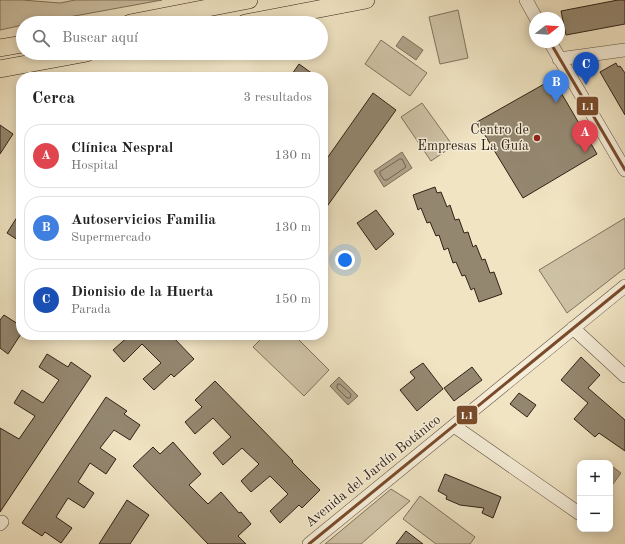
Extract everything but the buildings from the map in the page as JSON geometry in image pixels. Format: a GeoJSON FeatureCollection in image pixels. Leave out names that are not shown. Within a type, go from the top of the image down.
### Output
{"type":"FeatureCollection","features":[{"type":"Feature","properties":{"kind":"main road"},"geometry":{"type":"LineString","coordinates":[[166,16],[249,0]]}},
{"type":"Feature","properties":{"kind":"main road"},"geometry":{"type":"LineString","coordinates":[[282,16],[366,0]]}},
{"type":"Feature","properties":{"kind":"main road"},"geometry":{"type":"LineString","coordinates":[[0,48],[16,45]]}},
{"type":"Feature","properties":{"kind":"main road"},"geometry":{"type":"LineString","coordinates":[[0,69],[48,60]]}},
{"type":"Feature","properties":{"kind":"street"},"geometry":{"type":"LineString","coordinates":[[526,0],[533,12]]}},
{"type":"Feature","properties":{"kind":"street"},"geometry":{"type":"LineString","coordinates":[[553,48],[625,170]]}},
{"type":"Feature","properties":{"kind":"street"},"geometry":{"type":"LineString","coordinates":[[559,59],[625,50]]}},
{"type":"Feature","properties":{"kind":"street","name":"Avenida del Jardín Botánico"},"geometry":{"type":"LineString","coordinates":[[309,544],[625,286]]}},
{"type":"Feature","properties":{"kind":"street"},"geometry":{"type":"LineString","coordinates":[[573,328],[625,376]]}},
{"type":"Feature","properties":{"kind":"street"},"geometry":{"type":"LineString","coordinates":[[454,426],[577,512]]}},
{"type":"Feature","properties":{"kind":"shaded area"},"geometry":{"type":"Polygon","coordinates":[[[0,0],[60,3],[75,0],[162,0],[74,16],[16,16],[16,27],[0,30],[0,0]]]}},
{"type":"Feature","properties":{"kind":"shaded area"},"geometry":{"type":"Polygon","coordinates":[[[458,10],[468,58],[440,64],[429,17],[458,10]]]}},
{"type":"Feature","properties":{"kind":"shaded area"},"geometry":{"type":"Polygon","coordinates":[[[381,40],[427,73],[410,96],[365,64],[381,40]]]}},
{"type":"Feature","properties":{"kind":"shaded area"},"geometry":{"type":"Polygon","coordinates":[[[422,103],[453,146],[431,161],[401,117],[422,103]]]}},
{"type":"Feature","properties":{"kind":"shaded area"},"geometry":{"type":"Polygon","coordinates":[[[625,218],[625,268],[567,313],[539,270],[625,218]]]}},
{"type":"Feature","properties":{"kind":"shaded area"},"geometry":{"type":"Polygon","coordinates":[[[260,340],[299,340],[329,370],[304,396],[253,347],[260,340]]]}},
{"type":"Feature","properties":{"kind":"shaded area"},"geometry":{"type":"Polygon","coordinates":[[[391,489],[410,501],[361,544],[325,544],[391,489]]]}},
{"type":"Feature","properties":{"kind":"shaded area"},"geometry":{"type":"Polygon","coordinates":[[[420,496],[475,537],[470,544],[436,544],[403,519],[420,496]]]}},
{"type":"Feature","properties":{"kind":"water"},"geometry":{"type":"Polygon","coordinates":[[[403,36],[423,50],[416,60],[396,46],[403,36]]]}},
{"type":"Feature","properties":{"kind":"water"},"geometry":{"type":"Polygon","coordinates":[[[402,152],[412,168],[384,187],[374,171],[402,152]]]}},
{"type":"Feature","properties":{"kind":"water"},"geometry":{"type":"Polygon","coordinates":[[[339,377],[358,396],[348,405],[330,386],[339,377]]]}},
{"type":"Feature","properties":{"kind":"water"},"geometry":{"type":"Polygon","coordinates":[[[613,467],[621,473],[613,484],[613,467]]]}},
{"type":"Feature","properties":{"kind":"transit line","name":"L1"},"geometry":{"type":"LineString","coordinates":[[554,48],[625,170]]}},
{"type":"Feature","properties":{"kind":"transit line","name":"L1"},"geometry":{"type":"LineString","coordinates":[[309,544],[625,286]]}},
{"type":"Feature","properties":{"kind":"place","name":"Dionisio de la Huerta"},"geometry":{"type":"Point","coordinates":[586,85]}},
{"type":"Feature","properties":{"kind":"place","name":"Autoservicios Familia"},"geometry":{"type":"Point","coordinates":[556,103]}},
{"type":"Feature","properties":{"kind":"place","name":"Centro de Empresas La Guía"},"geometry":{"type":"Point","coordinates":[537,138]}},
{"type":"Feature","properties":{"kind":"place","name":"Clínica Nespral"},"geometry":{"type":"Point","coordinates":[585,153]}}]}
